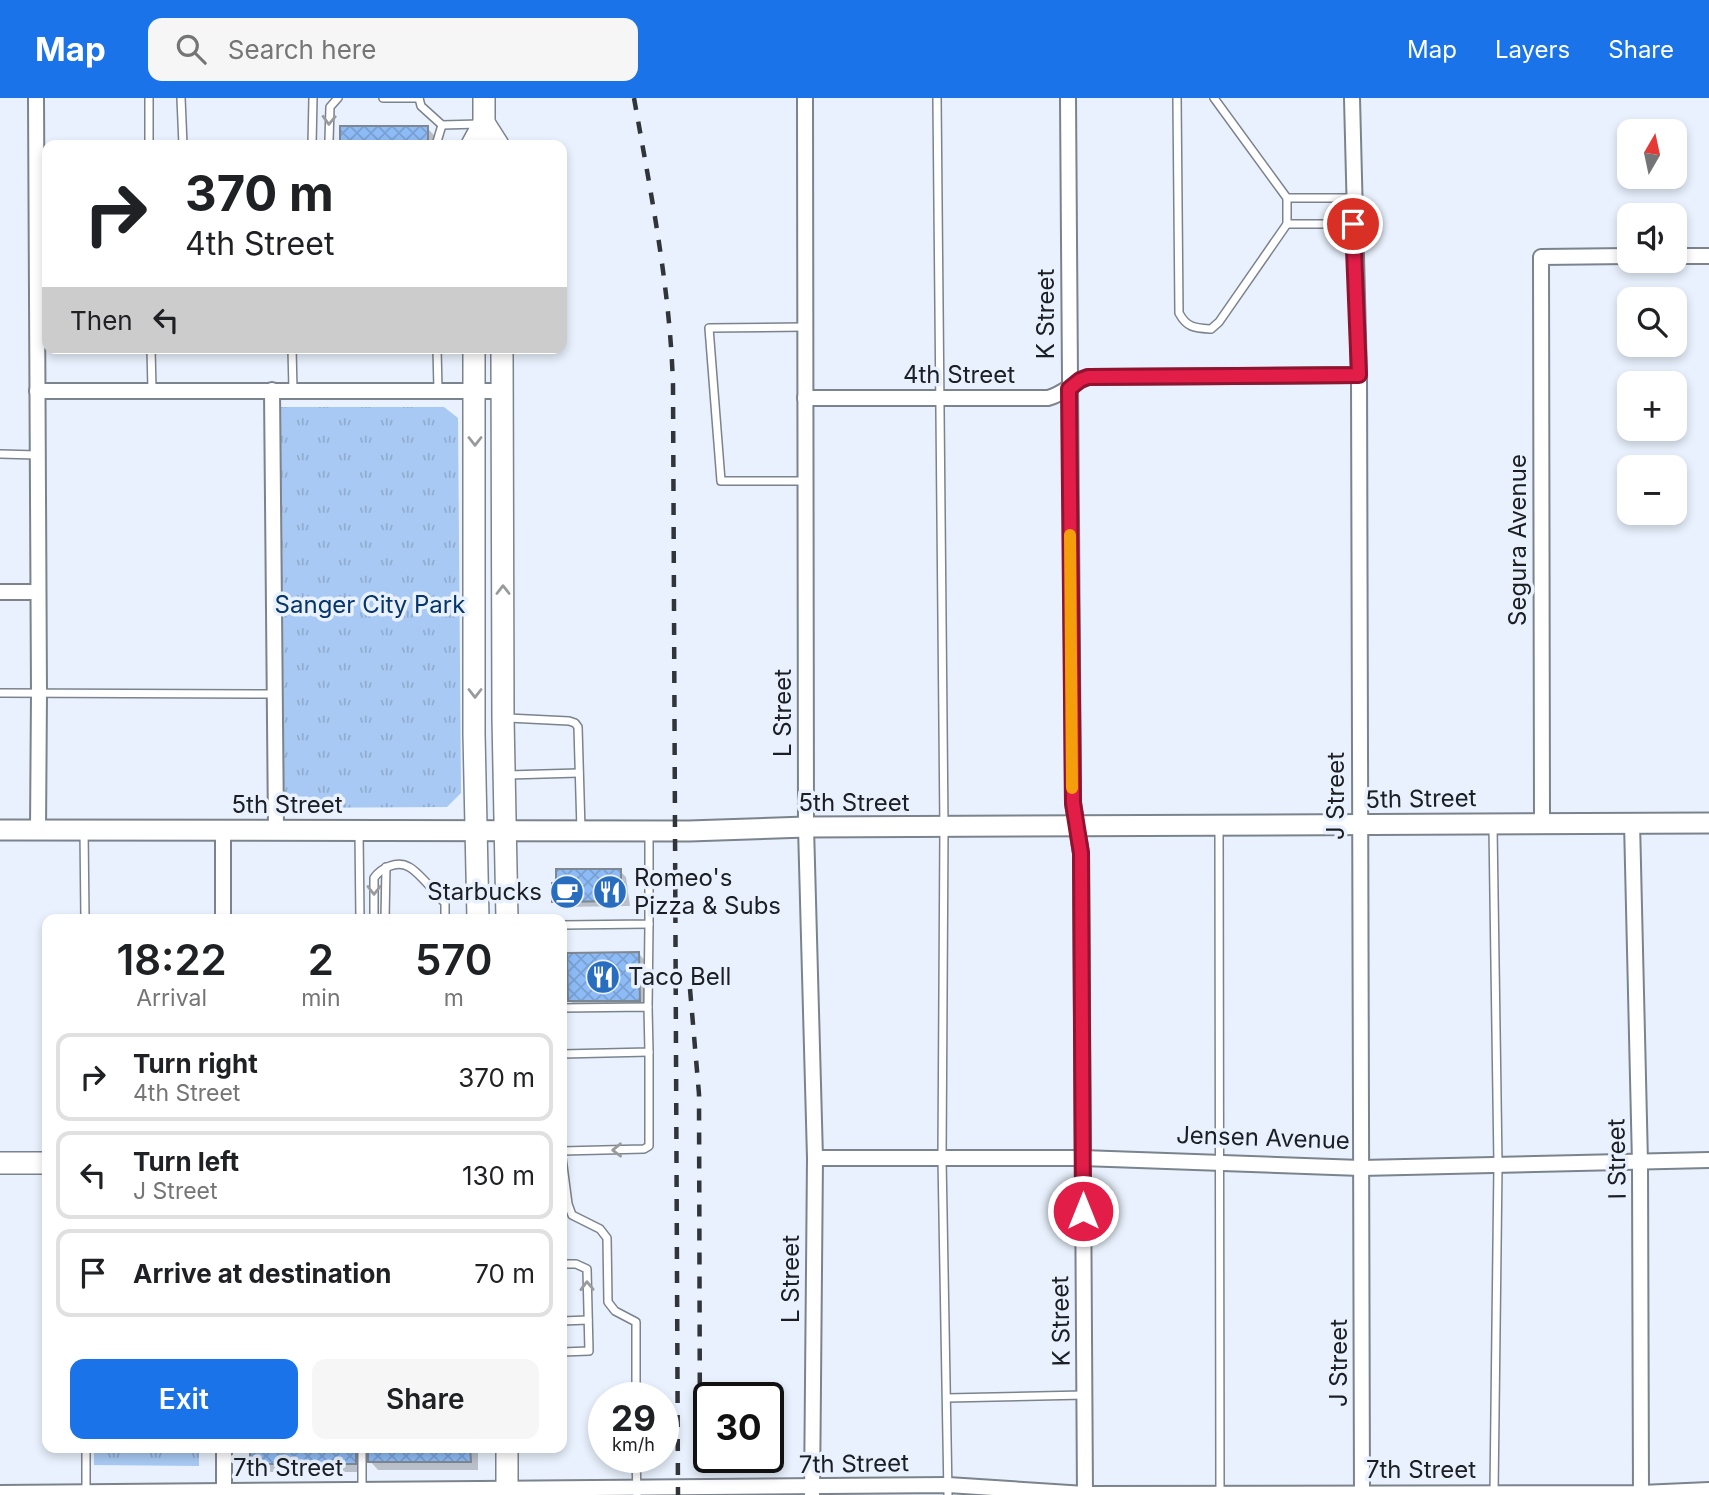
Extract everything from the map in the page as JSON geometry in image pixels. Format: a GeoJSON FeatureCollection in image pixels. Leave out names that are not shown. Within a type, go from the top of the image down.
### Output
{"type":"FeatureCollection","features":[{"type":"Feature","properties":{"kind":"main road"},"geometry":{"type":"LineString","coordinates":[[475,140],[484,123],[484,98]]}},
{"type":"Feature","properties":{"kind":"main road"},"geometry":{"type":"LineString","coordinates":[[484,123],[495,140]]}},
{"type":"Feature","properties":{"kind":"main road"},"geometry":{"type":"LineString","coordinates":[[474,354],[475,829],[478,914]]}},
{"type":"Feature","properties":{"kind":"main road"},"geometry":{"type":"LineString","coordinates":[[502,354],[503,775],[507,914]]}},
{"type":"Feature","properties":{"kind":"main road"},"geometry":{"type":"LineString","coordinates":[[475,588],[489,617],[490,661],[493,667],[503,673]]}},
{"type":"Feature","properties":{"kind":"main road"},"geometry":{"type":"LineString","coordinates":[[0,1163],[42,1163]]}},
{"type":"Feature","properties":{"kind":"main road"},"geometry":{"type":"LineString","coordinates":[[507,1453],[507,1493]]}},
{"type":"Feature","properties":{"kind":"street"},"geometry":{"type":"LineString","coordinates":[[36,98],[38,830]]}},
{"type":"Feature","properties":{"kind":"street","name":"L Street"},"geometry":{"type":"LineString","coordinates":[[805,98],[806,827],[815,1158],[812,1491]]}},
{"type":"Feature","properties":{"kind":"street","name":"K Street"},"geometry":{"type":"LineString","coordinates":[[1068,98],[1073,803],[1081,853],[1085,1494]]}},
{"type":"Feature","properties":{"kind":"street","name":"J Street"},"geometry":{"type":"LineString","coordinates":[[1352,98],[1353,224],[1359,375],[1362,1494]]}},
{"type":"Feature","properties":{"kind":"street","name":"Segura Avenue"},"geometry":{"type":"LineString","coordinates":[[1542,822],[1541,257],[1617,256]]}},
{"type":"Feature","properties":{"kind":"street"},"geometry":{"type":"LineString","coordinates":[[1687,256],[1709,256]]}},
{"type":"Feature","properties":{"kind":"street","name":"4th Street"},"geometry":{"type":"LineString","coordinates":[[805,398],[1048,398],[1088,377],[1359,375]]}},
{"type":"Feature","properties":{"kind":"street"},"geometry":{"type":"LineString","coordinates":[[272,390],[276,830]]}},
{"type":"Feature","properties":{"kind":"street"},"geometry":{"type":"LineString","coordinates":[[37,391],[502,391]]}},
{"type":"Feature","properties":{"kind":"street"},"geometry":{"type":"LineString","coordinates":[[0,592],[38,592]]}},
{"type":"Feature","properties":{"kind":"street","name":"I Street"},"geometry":{"type":"LineString","coordinates":[[1632,822],[1640,1163],[1641,1494]]}},
{"type":"Feature","properties":{"kind":"street","name":"5th Street"},"geometry":{"type":"LineString","coordinates":[[0,830],[649,830],[1709,822]]}},
{"type":"Feature","properties":{"kind":"street"},"geometry":{"type":"LineString","coordinates":[[223,830],[223,914]]}},
{"type":"Feature","properties":{"kind":"street","name":"Jensen Avenue"},"geometry":{"type":"LineString","coordinates":[[815,1158],[1082,1158],[1361,1168],[1709,1160]]}},
{"type":"Feature","properties":{"kind":"street"},"geometry":{"type":"LineString","coordinates":[[224,1453],[224,1493]]}},
{"type":"Feature","properties":{"kind":"street","name":"7th Street"},"geometry":{"type":"LineString","coordinates":[[0,1493],[948,1490],[1085,1494],[1641,1494],[1709,1490]]}},
{"type":"Feature","properties":{"kind":"lane"},"geometry":{"type":"LineString","coordinates":[[149,98],[149,140]]}},
{"type":"Feature","properties":{"kind":"lane"},"geometry":{"type":"LineString","coordinates":[[181,98],[183,140]]}},
{"type":"Feature","properties":{"kind":"lane"},"geometry":{"type":"LineString","coordinates":[[312,140],[313,98]]}},
{"type":"Feature","properties":{"kind":"lane"},"geometry":{"type":"LineString","coordinates":[[329,140],[330,107],[338,98]]}},
{"type":"Feature","properties":{"kind":"lane"},"geometry":{"type":"LineString","coordinates":[[383,98],[419,98],[421,106],[442,125],[484,123]]}},
{"type":"Feature","properties":{"kind":"lane"},"geometry":{"type":"LineString","coordinates":[[937,98],[944,828],[942,1158],[948,1490]]}},
{"type":"Feature","properties":{"kind":"lane"},"geometry":{"type":"LineString","coordinates":[[1177,98],[1179,313],[1184,323],[1211,329],[1219,322],[1287,224],[1287,198],[1214,98]]}},
{"type":"Feature","properties":{"kind":"lane"},"geometry":{"type":"LineString","coordinates":[[438,140],[442,125]]}},
{"type":"Feature","properties":{"kind":"lane"},"geometry":{"type":"LineString","coordinates":[[1287,198],[1353,198]]}},
{"type":"Feature","properties":{"kind":"lane"},"geometry":{"type":"LineString","coordinates":[[1287,224],[1353,224]]}},
{"type":"Feature","properties":{"kind":"lane"},"geometry":{"type":"LineString","coordinates":[[805,327],[709,328],[721,481],[806,481]]}},
{"type":"Feature","properties":{"kind":"lane"},"geometry":{"type":"LineString","coordinates":[[151,354],[152,391]]}},
{"type":"Feature","properties":{"kind":"lane"},"geometry":{"type":"LineString","coordinates":[[292,354],[293,390]]}},
{"type":"Feature","properties":{"kind":"lane"},"geometry":{"type":"LineString","coordinates":[[437,354],[438,390]]}},
{"type":"Feature","properties":{"kind":"lane"},"geometry":{"type":"LineString","coordinates":[[0,454],[37,455]]}},
{"type":"Feature","properties":{"kind":"lane"},"geometry":{"type":"LineString","coordinates":[[0,693],[275,694]]}},
{"type":"Feature","properties":{"kind":"lane"},"geometry":{"type":"LineString","coordinates":[[503,718],[575,723],[578,727],[581,830]]}},
{"type":"Feature","properties":{"kind":"lane"},"geometry":{"type":"LineString","coordinates":[[503,775],[579,773]]}},
{"type":"Feature","properties":{"kind":"lane"},"geometry":{"type":"LineString","coordinates":[[1493,822],[1498,1165],[1494,1494]]}},
{"type":"Feature","properties":{"kind":"lane"},"geometry":{"type":"LineString","coordinates":[[1219,826],[1220,1494]]}},
{"type":"Feature","properties":{"kind":"lane"},"geometry":{"type":"LineString","coordinates":[[359,829],[360,914]]}},
{"type":"Feature","properties":{"kind":"lane"},"geometry":{"type":"LineString","coordinates":[[84,830],[85,914]]}},
{"type":"Feature","properties":{"kind":"lane"},"geometry":{"type":"LineString","coordinates":[[567,1151],[644,1149],[649,1146],[649,830]]}},
{"type":"Feature","properties":{"kind":"lane"},"geometry":{"type":"LineString","coordinates":[[374,914],[374,878],[386,867],[397,865],[409,866],[445,903],[445,914]]}},
{"type":"Feature","properties":{"kind":"lane"},"geometry":{"type":"LineString","coordinates":[[386,867],[386,914]]}},
{"type":"Feature","properties":{"kind":"lane"},"geometry":{"type":"LineString","coordinates":[[567,925],[649,924]]}},
{"type":"Feature","properties":{"kind":"lane"},"geometry":{"type":"LineString","coordinates":[[567,1008],[648,1007]]}},
{"type":"Feature","properties":{"kind":"lane"},"geometry":{"type":"LineString","coordinates":[[567,1054],[649,1052]]}},
{"type":"Feature","properties":{"kind":"lane"},"geometry":{"type":"LineString","coordinates":[[567,1196],[572,1215],[600,1228],[607,1238],[608,1302],[615,1311],[636,1322],[636,1382]]}},
{"type":"Feature","properties":{"kind":"lane"},"geometry":{"type":"LineString","coordinates":[[567,1264],[576,1264],[587,1269],[589,1352],[567,1352]]}},
{"type":"Feature","properties":{"kind":"lane"},"geometry":{"type":"LineString","coordinates":[[567,1321],[588,1321]]}},
{"type":"Feature","properties":{"kind":"lane"},"geometry":{"type":"LineString","coordinates":[[947,1398],[1084,1395]]}},
{"type":"Feature","properties":{"kind":"lane"},"geometry":{"type":"LineString","coordinates":[[86,1453],[86,1494]]}},
{"type":"Feature","properties":{"kind":"lane"},"geometry":{"type":"LineString","coordinates":[[362,1453],[362,1493]]}},
{"type":"Feature","properties":{"kind":"lane"},"geometry":{"type":"LineString","coordinates":[[636,1473],[636,1492]]}},
{"type":"Feature","properties":{"kind":"green space","name":"Sanger City Park"},"geometry":{"type":"Polygon","coordinates":[[[281,407],[444,407],[458,418],[461,793],[447,807],[280,808],[281,407]]]}},
{"type":"Feature","properties":{"kind":"green space"},"geometry":{"type":"Polygon","coordinates":[[[94,1453],[199,1453],[199,1466],[94,1465],[94,1453]]]}},
{"type":"Feature","properties":{"kind":"building"},"geometry":{"type":"Polygon","coordinates":[[[340,126],[428,126],[428,140],[340,140],[340,126]]]}},
{"type":"Feature","properties":{"kind":"building"},"geometry":{"type":"Polygon","coordinates":[[[556,869],[621,869],[624,901],[552,902],[552,883],[556,883],[556,869]]]}},
{"type":"Feature","properties":{"kind":"building","name":"Taco Bell"},"geometry":{"type":"Polygon","coordinates":[[[639,952],[640,1001],[568,1001],[567,953],[639,952]]]}},
{"type":"Feature","properties":{"kind":"building"},"geometry":{"type":"Polygon","coordinates":[[[250,1453],[356,1453],[356,1464],[250,1464],[250,1453]]]}},
{"type":"Feature","properties":{"kind":"building"},"geometry":{"type":"Polygon","coordinates":[[[368,1453],[470,1453],[471,1462],[368,1462],[368,1453]]]}},
{"type":"Feature","properties":{"kind":"railway"},"geometry":{"type":"LineString","coordinates":[[634,98],[664,277],[673,385],[678,1495]]}},
{"type":"Feature","properties":{"kind":"railway"},"geometry":{"type":"LineString","coordinates":[[690,989],[699,1094],[700,1382]]}},
{"type":"Feature","properties":{"kind":"slow traffic"},"geometry":{"type":"LineString","coordinates":[[1070,535],[1072,788]]}},
{"type":"Feature","properties":{"kind":"place","name":"Starbucks"},"geometry":{"type":"Point","coordinates":[567,892]}},
{"type":"Feature","properties":{"kind":"place","name":"Romeo's Pizza & Subs"},"geometry":{"type":"Point","coordinates":[610,892]}},
{"type":"Feature","properties":{"kind":"place","name":"Taco Bell"},"geometry":{"type":"Point","coordinates":[603,977]}},
{"type":"Feature","properties":{"kind":"route"},"geometry":{"type":"LineString","coordinates":[[1083,1211],[1081,853],[1073,803],[1069,389],[1088,377],[1359,375],[1353,224]]}}]}
